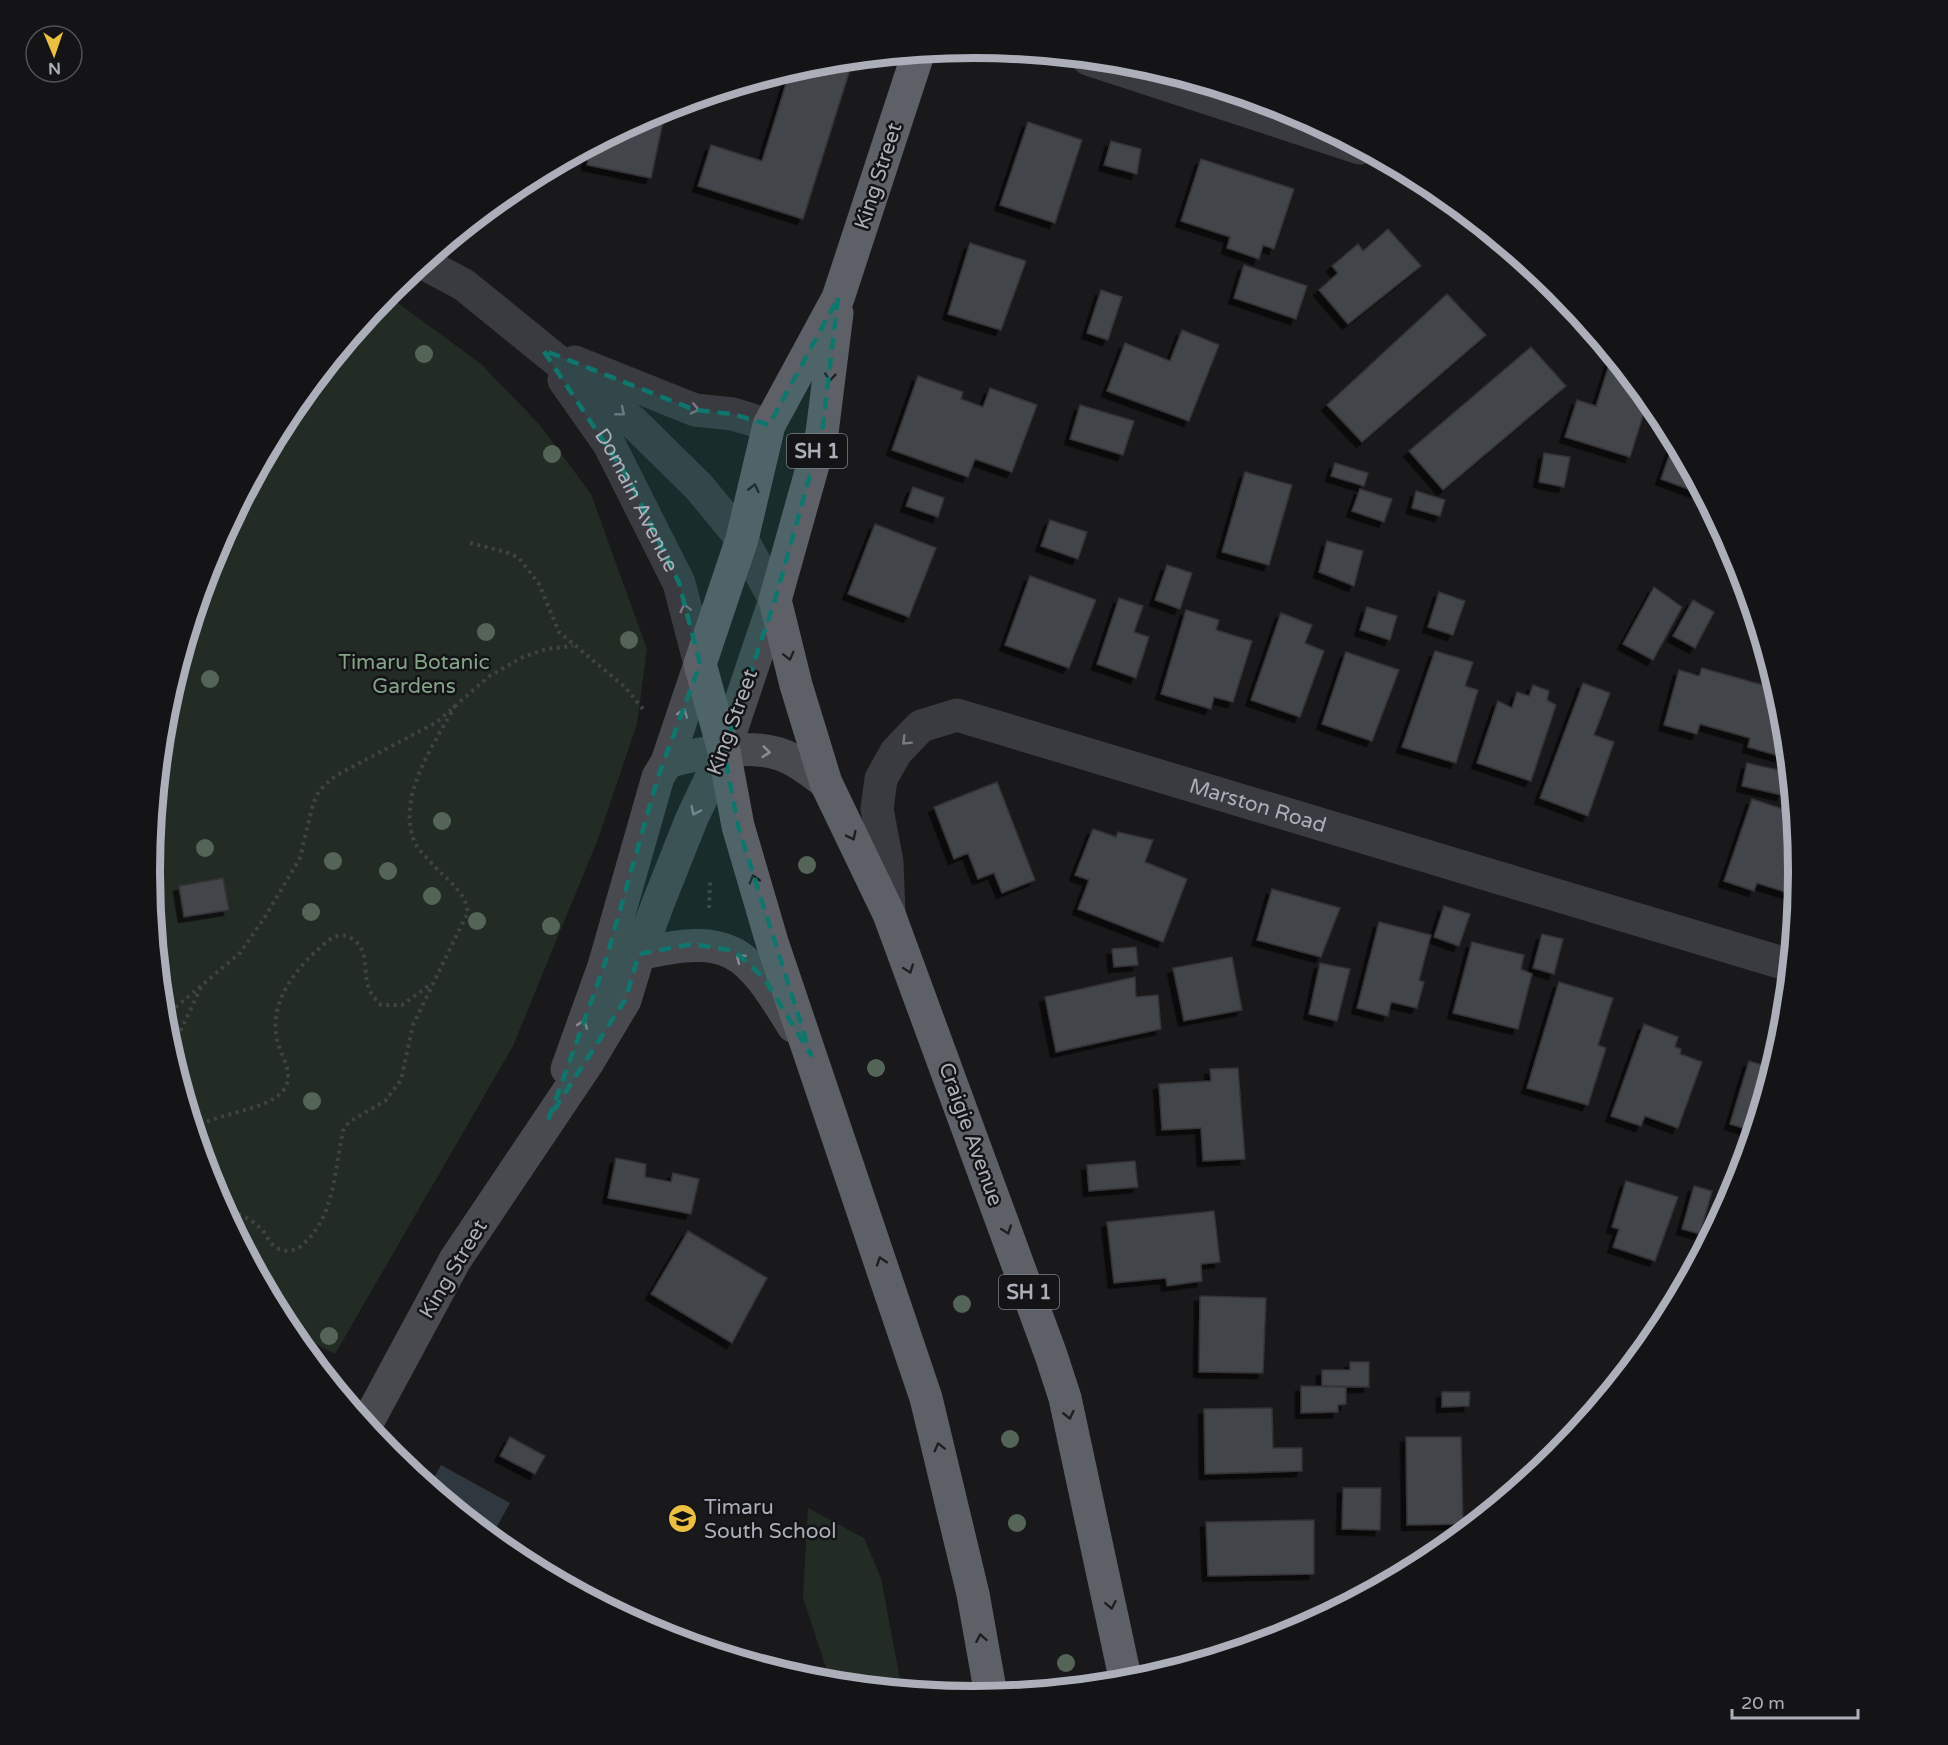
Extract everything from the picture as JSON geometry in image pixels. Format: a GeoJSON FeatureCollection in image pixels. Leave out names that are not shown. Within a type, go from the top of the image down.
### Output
{"type":"FeatureCollection","features":[{"type":"Feature","properties":{"kind":"highway","name":"King Street"},"geometry":{"type":"LineString","coordinates":[[700,664],[742,539],[769,425],[838,298],[916,60]]}},
{"type":"Feature","properties":{"kind":"highway","name":"King Street"},"geometry":{"type":"LineString","coordinates":[[775,600],[822,433],[838,298]]}},
{"type":"Feature","properties":{"kind":"highway","name":"Craigie Avenue"},"geometry":{"type":"LineString","coordinates":[[775,600],[796,685],[826,783],[889,914],[1006,1230],[1065,1398],[1124,1673]]}},
{"type":"Feature","properties":{"kind":"highway"},"geometry":{"type":"LineString","coordinates":[[700,664],[724,751],[738,826],[772,942],[926,1398],[973,1594],[989,1686]]}},
{"type":"Feature","properties":{"kind":"main road","name":"King Street"},"geometry":{"type":"LineString","coordinates":[[370,1418],[455,1260],[625,1000],[639,954],[692,818],[724,751],[775,600]]}},
{"type":"Feature","properties":{"kind":"main road","name":"King Street"},"geometry":{"type":"LineString","coordinates":[[549,1118],[604,966],[658,777],[667,762],[700,664]]}},
{"type":"Feature","properties":{"kind":"main road"},"geometry":{"type":"LineString","coordinates":[[667,762],[694,754],[724,751],[771,751],[789,758],[826,783]]}},
{"type":"Feature","properties":{"kind":"main road"},"geometry":{"type":"LineString","coordinates":[[639,954],[693,944],[734,951],[764,978],[811,1055]]}},
{"type":"Feature","properties":{"kind":"street"},"geometry":{"type":"LineString","coordinates":[[1139,75],[1314,133]]}},
{"type":"Feature","properties":{"kind":"street","name":"Domain Avenue"},"geometry":{"type":"LineString","coordinates":[[430,267],[464,285],[633,422],[699,487],[742,539],[775,600]]}},
{"type":"Feature","properties":{"kind":"street","name":"Domain Avenue"},"geometry":{"type":"LineString","coordinates":[[543,350],[695,410],[734,414],[769,425]]}},
{"type":"Feature","properties":{"kind":"street","name":"Domain Avenue"},"geometry":{"type":"LineString","coordinates":[[543,350],[609,444],[630,481],[679,584],[700,664]]}},
{"type":"Feature","properties":{"kind":"street","name":"Marston Road"},"geometry":{"type":"LineString","coordinates":[[889,914],[887,862],[877,809],[881,779],[896,752],[921,726],[957,715],[1783,963]]}},
{"type":"Feature","properties":{"kind":"path"},"geometry":{"type":"LineString","coordinates":[[470,543],[506,552],[519,558],[529,568],[539,584],[559,632],[573,646],[626,687],[649,717]]}},
{"type":"Feature","properties":{"kind":"path"},"geometry":{"type":"LineString","coordinates":[[172,1010],[240,952],[287,883],[300,858],[312,804],[319,791],[335,776],[363,759],[437,722],[488,677],[523,657],[546,650],[573,646]]}},
{"type":"Feature","properties":{"kind":"path"},"geometry":{"type":"LineString","coordinates":[[235,1212],[249,1219],[273,1246],[285,1252],[297,1249],[312,1237],[329,1205],[343,1131],[349,1122],[385,1101],[401,1080],[413,1025],[468,912],[461,892],[416,844],[410,827],[410,812],[422,767],[456,704]]}},
{"type":"Feature","properties":{"kind":"path"},"geometry":{"type":"LineString","coordinates":[[200,1125],[215,1117],[272,1100],[283,1090],[288,1081],[287,1067],[277,1041],[278,1003],[290,980],[328,940],[337,935],[349,936],[356,941],[364,953],[368,987],[381,1005],[402,1005],[433,983]]}},
{"type":"Feature","properties":{"kind":"path"},"geometry":{"type":"LineString","coordinates":[[177,1037],[201,986]]}},
{"type":"Feature","properties":{"kind":"highlighted area"},"geometry":{"type":"Polygon","coordinates":[[[838,298],[822,433],[775,600],[724,751],[738,826],[811,1055],[764,978],[734,951],[693,944],[639,954],[625,1000],[549,1118],[604,966],[658,777],[700,664],[679,583],[630,481],[543,350],[695,410],[733,414],[769,425],[838,298]]]}},
{"type":"Feature","properties":{"kind":"green space","name":"Timaru Botanic Gardens"},"geometry":{"type":"Polygon","coordinates":[[[395,301],[481,364],[539,424],[591,494],[647,649],[637,724],[598,839],[513,1046],[335,1354],[307,1339],[269,1279],[244,1233],[203,1134],[188,1083],[167,979],[160,872],[162,819],[167,766],[188,662],[203,611],[222,561],[269,465],[297,420],[328,377],[395,301]]]}},
{"type":"Feature","properties":{"kind":"green space"},"geometry":{"type":"Polygon","coordinates":[[[808,1508],[864,1538],[881,1578],[901,1683],[828,1673],[803,1598],[808,1508]]]}},
{"type":"Feature","properties":{"kind":"shaded area"},"geometry":{"type":"Polygon","coordinates":[[[441,1465],[510,1503],[495,1530],[433,1480],[441,1465]]]}},
{"type":"Feature","properties":{"kind":"building"},"geometry":{"type":"Polygon","coordinates":[[[850,68],[803,219],[698,186],[711,145],[762,161],[787,80],[850,68]]]}},
{"type":"Feature","properties":{"kind":"building"},"geometry":{"type":"Polygon","coordinates":[[[664,119],[651,178],[587,165],[588,156],[664,119]]]}},
{"type":"Feature","properties":{"kind":"building"},"geometry":{"type":"Polygon","coordinates":[[[1028,122],[1082,140],[1055,223],[1000,205],[1028,122]]]}},
{"type":"Feature","properties":{"kind":"building"},"geometry":{"type":"Polygon","coordinates":[[[1111,141],[1141,149],[1137,174],[1104,165],[1111,141]]]}},
{"type":"Feature","properties":{"kind":"building"},"geometry":{"type":"Polygon","coordinates":[[[1201,159],[1294,189],[1274,249],[1263,245],[1259,259],[1227,248],[1230,237],[1181,221],[1201,159]]]}},
{"type":"Feature","properties":{"kind":"building"},"geometry":{"type":"Polygon","coordinates":[[[1388,229],[1421,266],[1348,324],[1319,290],[1338,273],[1332,266],[1358,244],[1363,251],[1388,229]]]}},
{"type":"Feature","properties":{"kind":"building"},"geometry":{"type":"Polygon","coordinates":[[[970,243],[1026,261],[1001,330],[948,314],[970,243]]]}},
{"type":"Feature","properties":{"kind":"building"},"geometry":{"type":"Polygon","coordinates":[[[1244,265],[1307,286],[1296,319],[1234,298],[1244,265]]]}},
{"type":"Feature","properties":{"kind":"building"},"geometry":{"type":"Polygon","coordinates":[[[1101,290],[1122,297],[1108,340],[1087,333],[1101,290]]]}},
{"type":"Feature","properties":{"kind":"building"},"geometry":{"type":"Polygon","coordinates":[[[1447,294],[1486,335],[1362,442],[1327,405],[1447,294]]]}},
{"type":"Feature","properties":{"kind":"building"},"geometry":{"type":"Polygon","coordinates":[[[1182,330],[1219,345],[1189,421],[1107,391],[1125,343],[1170,361],[1182,330]]]}},
{"type":"Feature","properties":{"kind":"building"},"geometry":{"type":"Polygon","coordinates":[[[1531,347],[1566,386],[1443,490],[1409,451],[1531,347]]]}},
{"type":"Feature","properties":{"kind":"building"},"geometry":{"type":"Polygon","coordinates":[[[1609,364],[1645,411],[1630,457],[1565,437],[1577,400],[1596,406],[1609,364]]]}},
{"type":"Feature","properties":{"kind":"building"},"geometry":{"type":"Polygon","coordinates":[[[918,376],[963,392],[961,399],[983,407],[990,388],[1037,405],[1012,472],[975,459],[968,477],[892,450],[918,376]]]}},
{"type":"Feature","properties":{"kind":"building"},"geometry":{"type":"Polygon","coordinates":[[[1080,405],[1134,421],[1123,455],[1070,439],[1080,405]]]}},
{"type":"Feature","properties":{"kind":"building"},"geometry":{"type":"Polygon","coordinates":[[[1670,452],[1692,490],[1661,479],[1670,452]]]}},
{"type":"Feature","properties":{"kind":"building"},"geometry":{"type":"Polygon","coordinates":[[[1544,453],[1570,457],[1564,487],[1539,482],[1544,453]]]}},
{"type":"Feature","properties":{"kind":"building"},"geometry":{"type":"Polygon","coordinates":[[[1335,463],[1368,473],[1364,486],[1331,476],[1335,463]]]}},
{"type":"Feature","properties":{"kind":"building"},"geometry":{"type":"Polygon","coordinates":[[[1245,472],[1292,485],[1269,565],[1222,552],[1245,472]]]}},
{"type":"Feature","properties":{"kind":"building"},"geometry":{"type":"Polygon","coordinates":[[[913,487],[944,498],[938,517],[906,506],[913,487]]]}},
{"type":"Feature","properties":{"kind":"building"},"geometry":{"type":"Polygon","coordinates":[[[1360,489],[1392,499],[1384,522],[1352,511],[1360,489]]]}},
{"type":"Feature","properties":{"kind":"building"},"geometry":{"type":"Polygon","coordinates":[[[1416,491],[1445,500],[1440,516],[1412,508],[1416,491]]]}},
{"type":"Feature","properties":{"kind":"building"},"geometry":{"type":"Polygon","coordinates":[[[1050,520],[1087,532],[1078,559],[1041,546],[1050,520]]]}},
{"type":"Feature","properties":{"kind":"building"},"geometry":{"type":"Polygon","coordinates":[[[875,524],[936,548],[909,617],[848,594],[875,524]]]}},
{"type":"Feature","properties":{"kind":"building"},"geometry":{"type":"Polygon","coordinates":[[[1327,541],[1363,551],[1354,586],[1319,572],[1327,541]]]}},
{"type":"Feature","properties":{"kind":"building"},"geometry":{"type":"Polygon","coordinates":[[[1167,565],[1192,573],[1180,609],[1155,600],[1167,565]]]}},
{"type":"Feature","properties":{"kind":"building"},"geometry":{"type":"Polygon","coordinates":[[[1030,576],[1096,600],[1069,668],[1005,645],[1030,576]]]}},
{"type":"Feature","properties":{"kind":"building"},"geometry":{"type":"Polygon","coordinates":[[[1654,587],[1682,607],[1653,660],[1623,644],[1654,587]]]}},
{"type":"Feature","properties":{"kind":"building"},"geometry":{"type":"Polygon","coordinates":[[[1439,592],[1465,601],[1453,635],[1428,627],[1439,592]]]}},
{"type":"Feature","properties":{"kind":"building"},"geometry":{"type":"Polygon","coordinates":[[[1119,598],[1143,606],[1134,632],[1149,637],[1136,678],[1097,664],[1119,598]]]}},
{"type":"Feature","properties":{"kind":"building"},"geometry":{"type":"Polygon","coordinates":[[[1693,600],[1714,612],[1695,648],[1673,636],[1693,600]]]}},
{"type":"Feature","properties":{"kind":"building"},"geometry":{"type":"Polygon","coordinates":[[[1367,607],[1397,616],[1390,640],[1360,630],[1367,607]]]}},
{"type":"Feature","properties":{"kind":"building"},"geometry":{"type":"Polygon","coordinates":[[[1186,610],[1219,620],[1216,630],[1252,641],[1233,702],[1214,697],[1211,709],[1161,694],[1186,610]]]}},
{"type":"Feature","properties":{"kind":"building"},"geometry":{"type":"Polygon","coordinates":[[[1281,613],[1312,625],[1305,643],[1324,651],[1300,717],[1251,700],[1281,613]]]}},
{"type":"Feature","properties":{"kind":"building"},"geometry":{"type":"Polygon","coordinates":[[[1435,651],[1473,662],[1465,686],[1478,690],[1456,763],[1402,747],[1435,651]]]}},
{"type":"Feature","properties":{"kind":"building"},"geometry":{"type":"Polygon","coordinates":[[[1346,652],[1399,670],[1372,741],[1322,724],[1346,652]]]}},
{"type":"Feature","properties":{"kind":"building"},"geometry":{"type":"Polygon","coordinates":[[[1702,668],[1766,686],[1779,756],[1748,747],[1750,738],[1700,724],[1697,734],[1664,725],[1679,670],[1699,676],[1702,668]]]}},
{"type":"Feature","properties":{"kind":"building"},"geometry":{"type":"Polygon","coordinates":[[[1583,683],[1610,693],[1594,735],[1614,742],[1588,816],[1540,798],[1583,683]]]}},
{"type":"Feature","properties":{"kind":"building"},"geometry":{"type":"Polygon","coordinates":[[[1533,685],[1549,691],[1547,700],[1556,705],[1531,781],[1477,763],[1498,701],[1512,708],[1517,692],[1529,696],[1533,685]]]}},
{"type":"Feature","properties":{"kind":"building"},"geometry":{"type":"Polygon","coordinates":[[[1747,763],[1781,771],[1782,795],[1742,786],[1747,763]]]}},
{"type":"Feature","properties":{"kind":"building"},"geometry":{"type":"Polygon","coordinates":[[[997,782],[1035,880],[1002,893],[994,873],[978,879],[968,853],[954,859],[934,807],[997,782]]]}},
{"type":"Feature","properties":{"kind":"building"},"geometry":{"type":"Polygon","coordinates":[[[1752,799],[1785,810],[1787,893],[1757,883],[1754,891],[1724,881],[1752,799]]]}},
{"type":"Feature","properties":{"kind":"building"},"geometry":{"type":"Polygon","coordinates":[[[1093,829],[1116,837],[1118,832],[1153,840],[1145,862],[1187,879],[1163,942],[1078,909],[1089,880],[1075,875],[1093,829]]]}},
{"type":"Feature","properties":{"kind":"building"},"geometry":{"type":"Polygon","coordinates":[[[223,878],[229,910],[184,917],[179,886],[223,878]]]}},
{"type":"Feature","properties":{"kind":"building"},"geometry":{"type":"Polygon","coordinates":[[[1272,889],[1340,908],[1321,957],[1257,940],[1272,889]]]}},
{"type":"Feature","properties":{"kind":"building"},"geometry":{"type":"Polygon","coordinates":[[[1444,906],[1470,914],[1459,946],[1434,937],[1444,906]]]}},
{"type":"Feature","properties":{"kind":"building"},"geometry":{"type":"Polygon","coordinates":[[[1379,922],[1431,935],[1419,980],[1424,982],[1417,1008],[1391,1002],[1388,1016],[1357,1008],[1379,922]]]}},
{"type":"Feature","properties":{"kind":"building"},"geometry":{"type":"Polygon","coordinates":[[[1542,934],[1563,939],[1554,974],[1533,968],[1542,934]]]}},
{"type":"Feature","properties":{"kind":"building"},"geometry":{"type":"Polygon","coordinates":[[[1472,942],[1524,955],[1521,969],[1532,974],[1518,1029],[1453,1013],[1472,942]]]}},
{"type":"Feature","properties":{"kind":"building"},"geometry":{"type":"Polygon","coordinates":[[[1136,947],[1138,965],[1114,967],[1112,949],[1136,947]]]}},
{"type":"Feature","properties":{"kind":"building"},"geometry":{"type":"Polygon","coordinates":[[[1232,957],[1242,1010],[1184,1021],[1173,968],[1232,957]]]}},
{"type":"Feature","properties":{"kind":"building"},"geometry":{"type":"Polygon","coordinates":[[[1320,963],[1350,969],[1337,1021],[1309,1014],[1320,963]]]}},
{"type":"Feature","properties":{"kind":"building"},"geometry":{"type":"Polygon","coordinates":[[[1135,977],[1136,997],[1158,995],[1161,1029],[1056,1052],[1045,997],[1135,977]]]}},
{"type":"Feature","properties":{"kind":"building"},"geometry":{"type":"Polygon","coordinates":[[[1559,982],[1613,998],[1598,1045],[1606,1048],[1588,1105],[1527,1088],[1559,982]]]}},
{"type":"Feature","properties":{"kind":"building"},"geometry":{"type":"Polygon","coordinates":[[[1644,1024],[1678,1037],[1675,1047],[1681,1049],[1680,1054],[1702,1062],[1678,1128],[1645,1116],[1641,1126],[1611,1116],[1644,1024]]]}},
{"type":"Feature","properties":{"kind":"building"},"geometry":{"type":"Polygon","coordinates":[[[1749,1061],[1764,1066],[1746,1129],[1730,1124],[1749,1061]]]}},
{"type":"Feature","properties":{"kind":"building"},"geometry":{"type":"Polygon","coordinates":[[[1238,1068],[1245,1159],[1203,1161],[1201,1128],[1162,1130],[1159,1084],[1211,1081],[1210,1069],[1238,1068]]]}},
{"type":"Feature","properties":{"kind":"building"},"geometry":{"type":"Polygon","coordinates":[[[616,1158],[646,1164],[645,1177],[671,1182],[673,1173],[699,1179],[691,1214],[608,1198],[616,1158]]]}},
{"type":"Feature","properties":{"kind":"building"},"geometry":{"type":"Polygon","coordinates":[[[1135,1161],[1138,1187],[1089,1191],[1087,1165],[1135,1161]]]}},
{"type":"Feature","properties":{"kind":"building"},"geometry":{"type":"Polygon","coordinates":[[[1626,1181],[1678,1197],[1655,1261],[1613,1247],[1619,1229],[1612,1227],[1626,1181]]]}},
{"type":"Feature","properties":{"kind":"building"},"geometry":{"type":"Polygon","coordinates":[[[1694,1186],[1712,1191],[1700,1234],[1682,1229],[1694,1186]]]}},
{"type":"Feature","properties":{"kind":"building"},"geometry":{"type":"Polygon","coordinates":[[[1214,1211],[1220,1262],[1201,1264],[1202,1281],[1167,1286],[1166,1278],[1114,1283],[1107,1222],[1214,1211]]]}},
{"type":"Feature","properties":{"kind":"building"},"geometry":{"type":"Polygon","coordinates":[[[688,1231],[767,1278],[732,1343],[651,1294],[688,1231]]]}},
{"type":"Feature","properties":{"kind":"building"},"geometry":{"type":"Polygon","coordinates":[[[1200,1296],[1266,1298],[1263,1373],[1199,1372],[1200,1296]]]}},
{"type":"Feature","properties":{"kind":"building"},"geometry":{"type":"Polygon","coordinates":[[[1350,1362],[1369,1362],[1369,1387],[1322,1386],[1322,1370],[1350,1370],[1350,1362]]]}},
{"type":"Feature","properties":{"kind":"building"},"geometry":{"type":"Polygon","coordinates":[[[1301,1386],[1346,1387],[1346,1404],[1338,1405],[1338,1412],[1301,1413],[1301,1386]]]}},
{"type":"Feature","properties":{"kind":"building"},"geometry":{"type":"Polygon","coordinates":[[[1442,1392],[1470,1392],[1469,1406],[1442,1407],[1442,1392]]]}},
{"type":"Feature","properties":{"kind":"building"},"geometry":{"type":"Polygon","coordinates":[[[1272,1408],[1273,1448],[1302,1448],[1302,1471],[1205,1474],[1204,1409],[1272,1408]]]}},
{"type":"Feature","properties":{"kind":"building"},"geometry":{"type":"Polygon","coordinates":[[[510,1437],[545,1456],[535,1474],[500,1456],[510,1437]]]}},
{"type":"Feature","properties":{"kind":"building"},"geometry":{"type":"Polygon","coordinates":[[[1406,1437],[1461,1437],[1463,1523],[1407,1525],[1406,1437]]]}},
{"type":"Feature","properties":{"kind":"building"},"geometry":{"type":"Polygon","coordinates":[[[1343,1488],[1381,1488],[1380,1530],[1342,1529],[1343,1488]]]}},
{"type":"Feature","properties":{"kind":"building"},"geometry":{"type":"Polygon","coordinates":[[[1314,1520],[1314,1574],[1208,1576],[1206,1522],[1314,1520]]]}},
{"type":"Feature","properties":{"kind":"place","name":"Timaru South School"},"geometry":{"type":"Point","coordinates":[683,1519]}}]}
